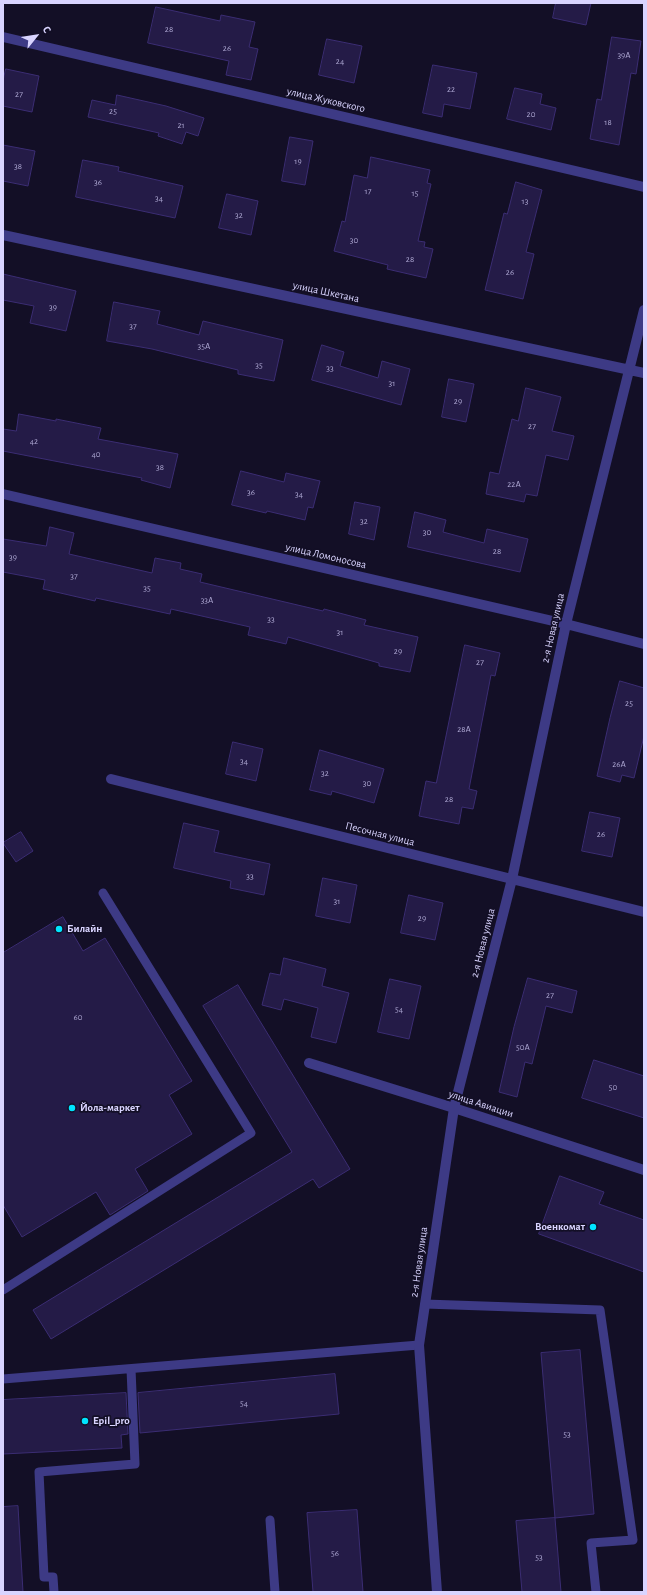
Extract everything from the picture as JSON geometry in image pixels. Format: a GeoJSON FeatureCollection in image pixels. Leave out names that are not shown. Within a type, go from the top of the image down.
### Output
{"type":"FeatureCollection","features":[{"type":"Feature","properties":{"kind":"street","name":"улица Жуковского"},"geometry":{"type":"LineString","coordinates":[[3,37],[644,187]]}},
{"type":"Feature","properties":{"kind":"street","name":"улица Шкетана"},"geometry":{"type":"LineString","coordinates":[[3,235],[644,372]]}},
{"type":"Feature","properties":{"kind":"street","name":"2-я Новая улица"},"geometry":{"type":"LineString","coordinates":[[437,1592],[419,1345],[454,1108],[512,878],[566,624],[644,310]]}},
{"type":"Feature","properties":{"kind":"street","name":"улица Ломоносова"},"geometry":{"type":"LineString","coordinates":[[3,494],[566,624],[644,644]]}},
{"type":"Feature","properties":{"kind":"street","name":"Песочная улица"},"geometry":{"type":"LineString","coordinates":[[111,779],[644,912]]}},
{"type":"Feature","properties":{"kind":"street","name":"улица Авиации"},"geometry":{"type":"LineString","coordinates":[[309,1063],[454,1108],[644,1170]]}},
{"type":"Feature","properties":{"kind":"lane"},"geometry":{"type":"LineString","coordinates":[[3,1290],[251,1132],[103,894]]}},
{"type":"Feature","properties":{"kind":"lane"},"geometry":{"type":"LineString","coordinates":[[425,1304],[600,1310],[633,1540],[591,1543],[596,1592]]}},
{"type":"Feature","properties":{"kind":"lane"},"geometry":{"type":"LineString","coordinates":[[3,1379],[419,1345]]}},
{"type":"Feature","properties":{"kind":"lane"},"geometry":{"type":"LineString","coordinates":[[54,1592],[54,1577],[44,1577],[39,1472],[135,1464],[131,1369]]}},
{"type":"Feature","properties":{"kind":"lane"},"geometry":{"type":"LineString","coordinates":[[270,1520],[275,1592]]}},
{"type":"Feature","properties":{"kind":"building"},"geometry":{"type":"Polygon","coordinates":[[[556,3],[591,3],[586,25],[553,18],[556,3]]]}},
{"type":"Feature","properties":{"kind":"building"},"geometry":{"type":"Polygon","coordinates":[[[156,7],[220,21],[221,15],[255,22],[249,47],[258,49],[251,80],[226,75],[229,61],[148,43],[156,7]]]}},
{"type":"Feature","properties":{"kind":"building"},"geometry":{"type":"Polygon","coordinates":[[[612,37],[641,41],[636,74],[631,73],[619,145],[590,139],[597,99],[601,100],[612,37]]]}},
{"type":"Feature","properties":{"kind":"building"},"geometry":{"type":"Polygon","coordinates":[[[327,39],[362,46],[354,83],[319,75],[327,39]]]}},
{"type":"Feature","properties":{"kind":"building"},"geometry":{"type":"Polygon","coordinates":[[[433,65],[477,73],[470,109],[444,104],[442,117],[423,113],[433,65]]]}},
{"type":"Feature","properties":{"kind":"building"},"geometry":{"type":"Polygon","coordinates":[[[6,69],[39,76],[32,112],[3,106],[3,81],[6,69]]]}},
{"type":"Feature","properties":{"kind":"building"},"geometry":{"type":"Polygon","coordinates":[[[515,88],[542,94],[540,104],[556,108],[551,130],[507,119],[515,88]]]}},
{"type":"Feature","properties":{"kind":"building"},"geometry":{"type":"Polygon","coordinates":[[[117,95],[166,106],[204,118],[198,136],[186,132],[182,144],[158,136],[159,133],[88,117],[92,100],[115,105],[117,95]]]}},
{"type":"Feature","properties":{"kind":"building"},"geometry":{"type":"Polygon","coordinates":[[[290,137],[313,141],[305,185],[282,181],[290,137]]]}},
{"type":"Feature","properties":{"kind":"building"},"geometry":{"type":"Polygon","coordinates":[[[3,145],[35,151],[28,186],[3,181],[3,145]]]}},
{"type":"Feature","properties":{"kind":"building"},"geometry":{"type":"Polygon","coordinates":[[[371,157],[430,170],[427,183],[431,184],[418,241],[425,242],[424,247],[433,249],[426,278],[387,269],[388,265],[334,251],[342,221],[345,222],[354,175],[367,178],[371,157]]]}},
{"type":"Feature","properties":{"kind":"building"},"geometry":{"type":"Polygon","coordinates":[[[83,160],[119,167],[118,171],[183,186],[175,218],[76,197],[83,160]]]}},
{"type":"Feature","properties":{"kind":"building"},"geometry":{"type":"Polygon","coordinates":[[[516,182],[542,190],[526,252],[534,254],[523,299],[485,290],[504,213],[507,214],[516,182]]]}},
{"type":"Feature","properties":{"kind":"building"},"geometry":{"type":"Polygon","coordinates":[[[227,194],[258,201],[251,235],[219,228],[227,194]]]}},
{"type":"Feature","properties":{"kind":"building"},"geometry":{"type":"Polygon","coordinates":[[[3,274],[76,291],[66,331],[30,323],[34,306],[3,300],[3,274]]]}},
{"type":"Feature","properties":{"kind":"building"},"geometry":{"type":"Polygon","coordinates":[[[114,302],[160,311],[157,324],[199,335],[203,321],[283,340],[274,381],[238,374],[238,370],[152,349],[107,341],[114,302]]]}},
{"type":"Feature","properties":{"kind":"building"},"geometry":{"type":"Polygon","coordinates":[[[322,345],[344,352],[340,366],[378,378],[382,361],[410,369],[401,405],[312,380],[322,345]]]}},
{"type":"Feature","properties":{"kind":"building"},"geometry":{"type":"Polygon","coordinates":[[[449,379],[474,384],[466,422],[442,417],[449,379]]]}},
{"type":"Feature","properties":{"kind":"building"},"geometry":{"type":"Polygon","coordinates":[[[526,388],[561,397],[552,431],[574,436],[568,460],[546,455],[537,496],[526,494],[524,502],[486,494],[490,472],[499,474],[512,419],[518,421],[526,388]]]}},
{"type":"Feature","properties":{"kind":"building"},"geometry":{"type":"Polygon","coordinates":[[[19,414],[56,421],[56,419],[101,428],[98,439],[178,454],[170,488],[141,480],[142,478],[3,451],[3,429],[16,431],[19,414]]]}},
{"type":"Feature","properties":{"kind":"building"},"geometry":{"type":"Polygon","coordinates":[[[241,471],[284,482],[286,473],[320,481],[313,508],[308,507],[305,520],[232,505],[241,471]]]}},
{"type":"Feature","properties":{"kind":"building"},"geometry":{"type":"Polygon","coordinates":[[[355,502],[380,507],[374,540],[349,534],[355,502]]]}},
{"type":"Feature","properties":{"kind":"building"},"geometry":{"type":"Polygon","coordinates":[[[415,512],[446,520],[443,532],[484,543],[487,529],[528,539],[520,572],[408,547],[415,512]]]}},
{"type":"Feature","properties":{"kind":"building"},"geometry":{"type":"Polygon","coordinates":[[[50,527],[74,533],[69,554],[152,573],[155,558],[181,563],[180,569],[202,574],[200,582],[323,611],[324,609],[366,620],[364,625],[418,637],[410,672],[379,666],[379,663],[288,637],[286,644],[248,635],[250,627],[171,609],[170,614],[96,598],[95,601],[43,589],[45,580],[3,572],[3,539],[46,546],[50,527]]]}},
{"type":"Feature","properties":{"kind":"building"},"geometry":{"type":"Polygon","coordinates":[[[465,645],[500,653],[495,676],[491,675],[469,789],[477,791],[473,809],[462,807],[459,824],[419,816],[426,781],[436,783],[465,645]]]}},
{"type":"Feature","properties":{"kind":"building"},"geometry":{"type":"Polygon","coordinates":[[[620,681],[644,688],[644,736],[634,778],[622,775],[620,782],[597,776],[620,681]]]}},
{"type":"Feature","properties":{"kind":"building"},"geometry":{"type":"Polygon","coordinates":[[[233,742],[263,749],[256,781],[226,774],[233,742]]]}},
{"type":"Feature","properties":{"kind":"building"},"geometry":{"type":"Polygon","coordinates":[[[320,750],[384,769],[374,803],[332,791],[331,795],[310,790],[320,750]]]}},
{"type":"Feature","properties":{"kind":"building"},"geometry":{"type":"Polygon","coordinates":[[[590,812],[620,818],[612,857],[582,851],[590,812]]]}},
{"type":"Feature","properties":{"kind":"building"},"geometry":{"type":"Polygon","coordinates":[[[184,823],[219,831],[214,852],[270,864],[264,895],[230,888],[231,881],[174,868],[184,823]]]}},
{"type":"Feature","properties":{"kind":"building"},"geometry":{"type":"Polygon","coordinates":[[[21,832],[33,851],[16,862],[3,843],[21,832]]]}},
{"type":"Feature","properties":{"kind":"building"},"geometry":{"type":"Polygon","coordinates":[[[323,878],[357,885],[350,923],[316,916],[323,878]]]}},
{"type":"Feature","properties":{"kind":"building"},"geometry":{"type":"Polygon","coordinates":[[[409,895],[443,903],[435,940],[401,933],[409,895]]]}},
{"type":"Feature","properties":{"kind":"building"},"geometry":{"type":"Polygon","coordinates":[[[63,917],[83,951],[105,938],[192,1081],[169,1095],[192,1134],[135,1169],[148,1191],[110,1215],[96,1192],[22,1237],[3,1205],[3,953],[63,917]]]}},
{"type":"Feature","properties":{"kind":"building"},"geometry":{"type":"Polygon","coordinates":[[[284,958],[326,969],[322,986],[349,993],[336,1043],[311,1037],[318,1008],[284,999],[281,1010],[262,1005],[270,973],[280,975],[284,958]]]}},
{"type":"Feature","properties":{"kind":"building"},"geometry":{"type":"Polygon","coordinates":[[[528,978],[577,991],[572,1013],[546,1006],[532,1064],[525,1062],[517,1097],[499,1092],[514,1027],[528,978]]]}},
{"type":"Feature","properties":{"kind":"building"},"geometry":{"type":"Polygon","coordinates":[[[390,979],[421,986],[409,1039],[378,1032],[390,979]]]}},
{"type":"Feature","properties":{"kind":"building"},"geometry":{"type":"Polygon","coordinates":[[[238,985],[350,1169],[319,1188],[313,1179],[51,1339],[33,1310],[292,1152],[203,1006],[238,985]]]}},
{"type":"Feature","properties":{"kind":"building"},"geometry":{"type":"Polygon","coordinates":[[[594,1060],[644,1076],[644,1118],[582,1098],[594,1060]]]}},
{"type":"Feature","properties":{"kind":"building","name":"Военкомат"},"geometry":{"type":"Polygon","coordinates":[[[560,1176],[604,1192],[599,1204],[644,1220],[644,1272],[539,1234],[560,1176]]]}},
{"type":"Feature","properties":{"kind":"building"},"geometry":{"type":"Polygon","coordinates":[[[580,1350],[594,1514],[555,1518],[541,1353],[580,1350]]]}},
{"type":"Feature","properties":{"kind":"building"},"geometry":{"type":"Polygon","coordinates":[[[335,1374],[339,1414],[140,1433],[138,1393],[335,1374]]]}},
{"type":"Feature","properties":{"kind":"building"},"geometry":{"type":"Polygon","coordinates":[[[126,1393],[128,1434],[121,1435],[122,1448],[3,1454],[3,1400],[126,1393]]]}},
{"type":"Feature","properties":{"kind":"building"},"geometry":{"type":"Polygon","coordinates":[[[18,1506],[23,1592],[3,1592],[3,1507],[18,1506]]]}},
{"type":"Feature","properties":{"kind":"building"},"geometry":{"type":"Polygon","coordinates":[[[357,1510],[363,1592],[313,1592],[307,1513],[357,1510]]]}},
{"type":"Feature","properties":{"kind":"building"},"geometry":{"type":"Polygon","coordinates":[[[555,1518],[561,1592],[522,1592],[516,1521],[555,1518]]]}},
{"type":"Feature","properties":{"kind":"place","name":"Билайн"},"geometry":{"type":"Point","coordinates":[59,929]}},
{"type":"Feature","properties":{"kind":"place","name":"Йола-маркет"},"geometry":{"type":"Point","coordinates":[72,1108]}},
{"type":"Feature","properties":{"kind":"place","name":"Военкомат"},"geometry":{"type":"Point","coordinates":[593,1227]}},
{"type":"Feature","properties":{"kind":"place","name":"Epil_pro"},"geometry":{"type":"Point","coordinates":[85,1421]}}]}
